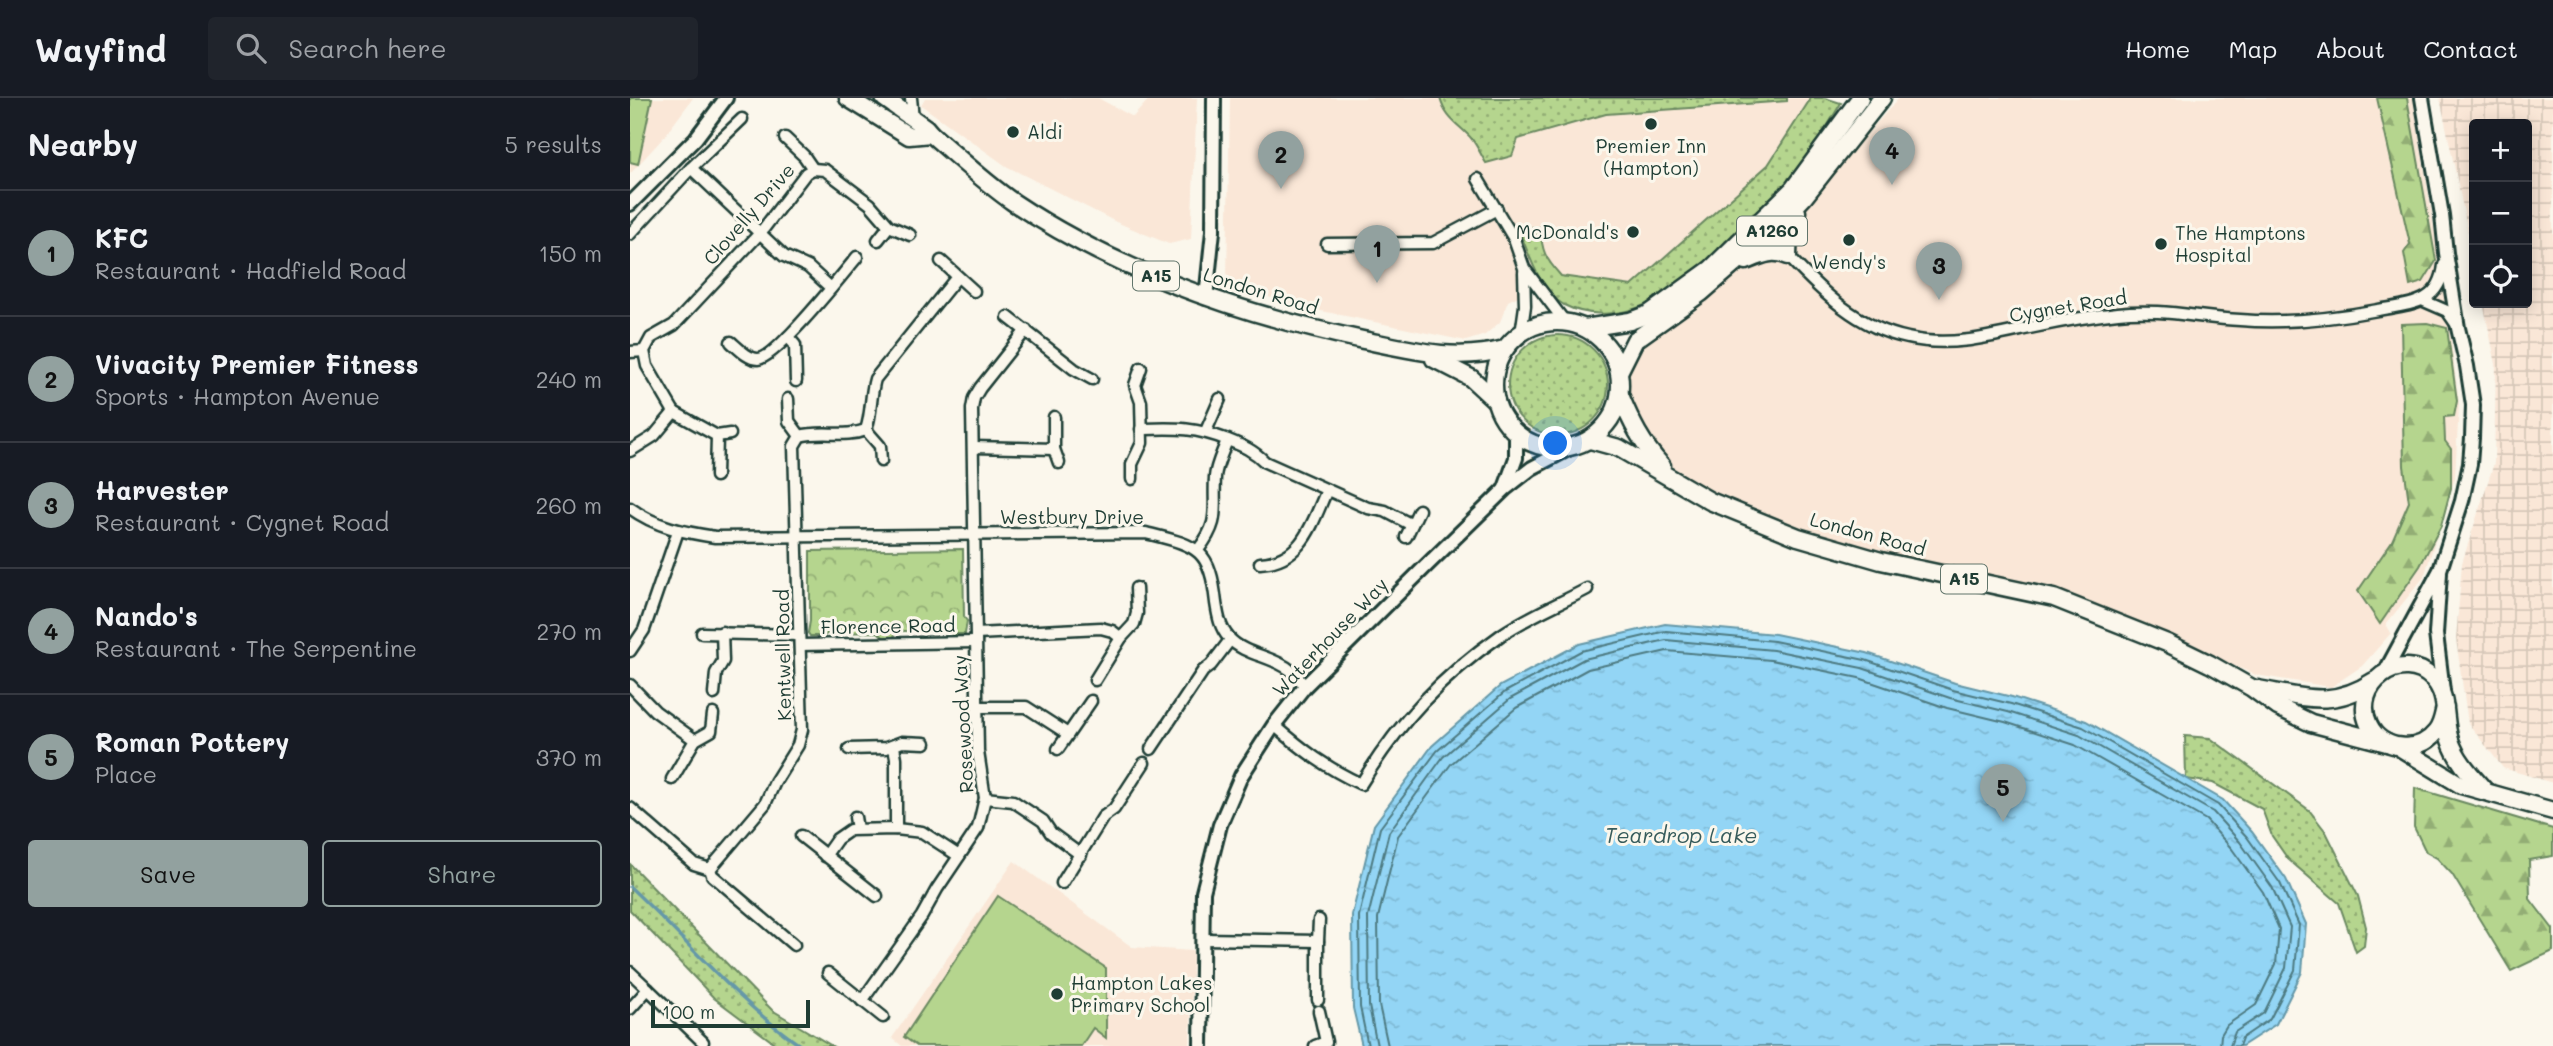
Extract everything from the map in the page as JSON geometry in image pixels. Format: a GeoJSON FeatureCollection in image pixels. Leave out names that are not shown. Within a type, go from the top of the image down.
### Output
{"type":"FeatureCollection","features":[{"type":"Feature","properties":{"kind":"main road"},"geometry":{"type":"LineString","coordinates":[[848,98],[909,136],[931,134]]}},
{"type":"Feature","properties":{"kind":"main road","name":"A1260"},"geometry":{"type":"LineString","coordinates":[[1585,328],[1630,321],[1648,314],[1711,269],[1793,189],[1860,98]]}},
{"type":"Feature","properties":{"kind":"main road","name":"A1260"},"geometry":{"type":"LineString","coordinates":[[1619,372],[1635,340],[1737,264],[1804,197],[1882,98]]}},
{"type":"Feature","properties":{"kind":"main road","name":"London Road"},"geometry":{"type":"LineString","coordinates":[[891,100],[1012,201],[1071,237],[1206,298],[1309,328],[1413,350],[1462,357],[1505,349]]}},
{"type":"Feature","properties":{"kind":"main road"},"geometry":{"type":"LineString","coordinates":[[1737,264],[1767,252],[1788,256],[1789,229],[1804,197]]}},
{"type":"Feature","properties":{"kind":"main road"},"geometry":{"type":"LineString","coordinates":[[1565,322],[1585,328],[1601,339],[1613,354],[1619,372],[1620,395],[1615,413],[1604,428],[1590,440],[1572,447],[1552,449],[1533,444],[1516,434],[1504,419],[1496,401],[1494,383],[1497,366],[1505,349],[1521,334],[1534,326],[1565,322]]}},
{"type":"Feature","properties":{"kind":"main road","name":"London Road"},"geometry":{"type":"LineString","coordinates":[[1413,350],[1471,377],[1496,401]]}},
{"type":"Feature","properties":{"kind":"main road","name":"London Road"},"geometry":{"type":"LineString","coordinates":[[1620,395],[1645,447],[1673,478]]}},
{"type":"Feature","properties":{"kind":"main road","name":"London Road"},"geometry":{"type":"LineString","coordinates":[[1590,440],[1619,448],[1710,501],[1798,537],[1881,561],[2054,598],[2167,643],[2311,723],[2393,745],[2461,785],[2553,811]]}},
{"type":"Feature","properties":{"kind":"main road","name":"A15"},"geometry":{"type":"LineString","coordinates":[[2393,745],[2377,737],[2365,715],[2365,703],[2379,677],[2396,668],[2420,670],[2430,676],[2444,701]]}},
{"type":"Feature","properties":{"kind":"main road","name":"London Road"},"geometry":{"type":"LineString","coordinates":[[2252,688],[2322,700],[2350,695],[2379,677]]}},
{"type":"Feature","properties":{"kind":"main road"},"geometry":{"type":"LineString","coordinates":[[2393,745],[2413,746],[2426,741],[2436,732],[2442,720],[2444,701]]}},
{"type":"Feature","properties":{"kind":"main road"},"geometry":{"type":"LineString","coordinates":[[2444,701],[2447,727],[2454,749],[2464,768],[2486,792]]}},
{"type":"Feature","properties":{"kind":"street"},"geometry":{"type":"LineString","coordinates":[[630,204],[695,138],[726,98]]}},
{"type":"Feature","properties":{"kind":"street"},"geometry":{"type":"LineString","coordinates":[[911,98],[914,118]]}},
{"type":"Feature","properties":{"kind":"street"},"geometry":{"type":"LineString","coordinates":[[1206,298],[1213,232],[1213,98]]}},
{"type":"Feature","properties":{"kind":"street"},"geometry":{"type":"LineString","coordinates":[[2421,98],[2442,215],[2458,328]]}},
{"type":"Feature","properties":{"kind":"street"},"geometry":{"type":"LineString","coordinates":[[881,118],[891,100]]}},
{"type":"Feature","properties":{"kind":"street"},"geometry":{"type":"LineString","coordinates":[[630,234],[741,119]]}},
{"type":"Feature","properties":{"kind":"street"},"geometry":{"type":"LineString","coordinates":[[785,138],[813,169]]}},
{"type":"Feature","properties":{"kind":"street"},"geometry":{"type":"LineString","coordinates":[[691,168],[784,256],[808,267],[831,288]]}},
{"type":"Feature","properties":{"kind":"street","name":"Clovelly Drive"},"geometry":{"type":"LineString","coordinates":[[644,351],[651,338],[674,325],[761,232],[806,173],[813,169],[825,170],[834,176],[870,204],[889,226],[910,235]]}},
{"type":"Feature","properties":{"kind":"street"},"geometry":{"type":"LineString","coordinates":[[1478,179],[1514,239],[1524,268],[1525,306],[1521,334]]}},
{"type":"Feature","properties":{"kind":"street"},"geometry":{"type":"LineString","coordinates":[[1326,244],[1433,243],[1497,209]]}},
{"type":"Feature","properties":{"kind":"street"},"geometry":{"type":"LineString","coordinates":[[2379,677],[2440,570],[2462,501],[2470,464],[2473,405],[2459,295],[2449,237],[2442,215]]}},
{"type":"Feature","properties":{"kind":"street"},"geometry":{"type":"LineString","coordinates":[[878,240],[889,226]]}},
{"type":"Feature","properties":{"kind":"street"},"geometry":{"type":"LineString","coordinates":[[2446,253],[2443,275],[2438,286],[2424,301],[2447,311],[2463,341]]}},
{"type":"Feature","properties":{"kind":"street","name":"Cygnet Road"},"geometry":{"type":"LineString","coordinates":[[1788,256],[1853,316],[1880,330],[1934,343],[1973,340],[2120,313],[2172,312],[2281,322],[2329,320],[2424,301]]}},
{"type":"Feature","properties":{"kind":"street"},"geometry":{"type":"LineString","coordinates":[[731,342],[755,359],[763,359],[788,337],[857,257]]}},
{"type":"Feature","properties":{"kind":"street"},"geometry":{"type":"LineString","coordinates":[[941,261],[974,291]]}},
{"type":"Feature","properties":{"kind":"street"},"geometry":{"type":"LineString","coordinates":[[1524,268],[1565,322]]}},
{"type":"Feature","properties":{"kind":"street"},"geometry":{"type":"LineString","coordinates":[[788,399],[789,421],[800,436],[811,433],[858,433],[866,430],[875,379],[957,277]]}},
{"type":"Feature","properties":{"kind":"street"},"geometry":{"type":"LineString","coordinates":[[1008,317],[1073,369],[1092,379]]}},
{"type":"Feature","properties":{"kind":"street","name":"Rosewood Way"},"geometry":{"type":"LineString","coordinates":[[862,1001],[922,916],[978,828],[985,798],[978,752],[974,398],[1026,330]]}},
{"type":"Feature","properties":{"kind":"street"},"geometry":{"type":"LineString","coordinates":[[788,337],[795,345],[796,381]]}},
{"type":"Feature","properties":{"kind":"street"},"geometry":{"type":"LineString","coordinates":[[630,352],[644,351],[647,366],[674,412],[717,436],[730,434]]}},
{"type":"Feature","properties":{"kind":"street"},"geometry":{"type":"LineString","coordinates":[[1132,479],[1132,464],[1142,443],[1141,402],[1135,384],[1141,368]]}},
{"type":"Feature","properties":{"kind":"street"},"geometry":{"type":"LineString","coordinates":[[1206,431],[1220,399]]}},
{"type":"Feature","properties":{"kind":"street"},"geometry":{"type":"LineString","coordinates":[[630,451],[654,436],[674,412]]}},
{"type":"Feature","properties":{"kind":"street"},"geometry":{"type":"LineString","coordinates":[[1054,417],[1054,449],[1059,463]]}},
{"type":"Feature","properties":{"kind":"street"},"geometry":{"type":"LineString","coordinates":[[1141,429],[1187,428],[1206,431],[1252,449],[1265,462],[1368,508],[1385,511],[1410,524]]}},
{"type":"Feature","properties":{"kind":"street"},"geometry":{"type":"LineString","coordinates":[[866,430],[880,446],[881,461]]}},
{"type":"Feature","properties":{"kind":"street","name":"Waterhouse Way"},"geometry":{"type":"LineString","coordinates":[[1505,489],[1516,458],[1516,434]]}},
{"type":"Feature","properties":{"kind":"street"},"geometry":{"type":"LineString","coordinates":[[716,476],[717,436]]}},
{"type":"Feature","properties":{"kind":"street","name":"Kentwell Road"},"geometry":{"type":"LineString","coordinates":[[710,869],[765,804],[797,745],[802,723],[794,446],[800,436]]}},
{"type":"Feature","properties":{"kind":"street"},"geometry":{"type":"LineString","coordinates":[[1227,440],[1215,474],[1216,517],[1210,535],[1198,550],[1206,559],[1213,575],[1218,618],[1230,640],[1289,669],[1306,686]]}},
{"type":"Feature","properties":{"kind":"street"},"geometry":{"type":"LineString","coordinates":[[974,447],[1054,449]]}},
{"type":"Feature","properties":{"kind":"street","name":"Waterhouse Way"},"geometry":{"type":"LineString","coordinates":[[1202,1046],[1203,892],[1220,825],[1241,776],[1273,725],[1306,686],[1505,489],[1532,468],[1572,447]]}},
{"type":"Feature","properties":{"kind":"street"},"geometry":{"type":"LineString","coordinates":[[1260,563],[1276,562],[1297,548],[1312,531],[1327,490]]}},
{"type":"Feature","properties":{"kind":"street","name":"Westbury Drive"},"geometry":{"type":"LineString","coordinates":[[630,508],[646,519],[678,531],[715,537],[1146,533],[1179,541],[1198,550]]}},
{"type":"Feature","properties":{"kind":"street"},"geometry":{"type":"LineString","coordinates":[[1406,537],[1419,510]]}},
{"type":"Feature","properties":{"kind":"street"},"geometry":{"type":"LineString","coordinates":[[630,651],[645,630],[678,531]]}},
{"type":"Feature","properties":{"kind":"street"},"geometry":{"type":"LineString","coordinates":[[2440,570],[2436,634],[2444,701]]}},
{"type":"Feature","properties":{"kind":"street"},"geometry":{"type":"LineString","coordinates":[[1095,680],[1121,638],[1134,624],[1137,613],[1136,588]]}},
{"type":"Feature","properties":{"kind":"street"},"geometry":{"type":"LineString","coordinates":[[1273,725],[1311,757],[1361,784],[1399,727],[1454,671],[1503,634],[1580,589]]}},
{"type":"Feature","properties":{"kind":"street","name":"Florence Road"},"geometry":{"type":"LineString","coordinates":[[702,633],[722,632],[800,640],[976,638],[1101,628],[1112,631],[1121,638]]}},
{"type":"Feature","properties":{"kind":"street"},"geometry":{"type":"LineString","coordinates":[[714,694],[716,673],[723,661],[722,632]]}},
{"type":"Feature","properties":{"kind":"street"},"geometry":{"type":"LineString","coordinates":[[1151,750],[1181,695],[1211,665],[1230,640]]}},
{"type":"Feature","properties":{"kind":"street"},"geometry":{"type":"LineString","coordinates":[[630,685],[655,711],[695,740]]}},
{"type":"Feature","properties":{"kind":"street"},"geometry":{"type":"LineString","coordinates":[[1058,749],[1091,701]]}},
{"type":"Feature","properties":{"kind":"street"},"geometry":{"type":"LineString","coordinates":[[978,707],[1026,707],[1068,734]]}},
{"type":"Feature","properties":{"kind":"street"},"geometry":{"type":"LineString","coordinates":[[672,779],[695,740],[711,731],[713,714]]}},
{"type":"Feature","properties":{"kind":"street"},"geometry":{"type":"LineString","coordinates":[[849,749],[894,747],[902,742],[925,743]]}},
{"type":"Feature","properties":{"kind":"street"},"geometry":{"type":"LineString","coordinates":[[894,747],[896,829]]}},
{"type":"Feature","properties":{"kind":"street"},"geometry":{"type":"LineString","coordinates":[[1062,883],[1103,817],[1114,809],[1144,763]]}},
{"type":"Feature","properties":{"kind":"street"},"geometry":{"type":"LineString","coordinates":[[985,798],[1013,801],[1043,821],[1051,833],[1081,855]]}},
{"type":"Feature","properties":{"kind":"street"},"geometry":{"type":"LineString","coordinates":[[630,808],[694,864],[710,869],[712,875],[794,945]]}},
{"type":"Feature","properties":{"kind":"street"},"geometry":{"type":"LineString","coordinates":[[855,817],[857,830]]}},
{"type":"Feature","properties":{"kind":"street"},"geometry":{"type":"LineString","coordinates":[[825,856],[842,834],[857,830],[896,829],[922,832],[959,856]]}},
{"type":"Feature","properties":{"kind":"street"},"geometry":{"type":"LineString","coordinates":[[801,836],[877,896]]}},
{"type":"Feature","properties":{"kind":"street"},"geometry":{"type":"LineString","coordinates":[[1319,920],[1318,1005],[1323,1045]]}},
{"type":"Feature","properties":{"kind":"street"},"geometry":{"type":"LineString","coordinates":[[1203,939],[1318,942]]}},
{"type":"Feature","properties":{"kind":"street"},"geometry":{"type":"LineString","coordinates":[[630,972],[703,1042]]}},
{"type":"Feature","properties":{"kind":"street"},"geometry":{"type":"LineString","coordinates":[[828,973],[883,1017]]}},
{"type":"Feature","properties":{"kind":"street"},"geometry":{"type":"LineString","coordinates":[[630,1009],[648,989]]}},
{"type":"Feature","properties":{"kind":"shaded area"},"geometry":{"type":"Polygon","coordinates":[[[630,98],[693,98],[664,137],[630,174],[630,98]]]}},
{"type":"Feature","properties":{"kind":"shaded area"},"geometry":{"type":"Polygon","coordinates":[[[925,98],[1098,98],[1133,117],[1150,98],[1197,98],[1191,239],[1169,244],[1116,222],[1006,166],[921,105],[925,98]]]}},
{"type":"Feature","properties":{"kind":"shaded area"},"geometry":{"type":"Polygon","coordinates":[[[1230,98],[1811,98],[1768,165],[1632,286],[1561,276],[1508,301],[1500,322],[1485,335],[1466,341],[1283,303],[1227,279],[1230,98]]]}},
{"type":"Feature","properties":{"kind":"shaded area"},"geometry":{"type":"Polygon","coordinates":[[[1899,98],[2413,98],[2447,308],[2459,405],[2455,477],[2424,577],[2386,624],[2391,633],[2362,666],[2331,687],[2256,675],[2083,601],[1835,541],[1723,500],[1674,468],[1638,425],[1628,390],[1628,371],[1634,355],[1647,338],[1815,193],[1899,98]]]}},
{"type":"Feature","properties":{"kind":"shaded area"},"geometry":{"type":"Polygon","coordinates":[[[2440,98],[2553,98],[2553,783],[2503,768],[2468,723],[2456,639],[2462,563],[2494,463],[2496,364],[2484,308],[2532,308],[2532,119],[2469,119],[2469,236],[2440,98]]]}},
{"type":"Feature","properties":{"kind":"shaded area","name":"Hampton Lakes Primary School"},"geometry":{"type":"Polygon","coordinates":[[[1014,861],[1132,947],[1193,951],[1190,1046],[902,1046],[892,1038],[1014,861]]]}},
{"type":"Feature","properties":{"kind":"green space"},"geometry":{"type":"Polygon","coordinates":[[[630,98],[652,98],[638,164],[630,162],[630,98]]]}},
{"type":"Feature","properties":{"kind":"green space"},"geometry":{"type":"Polygon","coordinates":[[[1440,98],[1787,98],[1787,101],[1606,114],[1518,139],[1512,156],[1486,163],[1471,138],[1449,116],[1440,98]]]}},
{"type":"Feature","properties":{"kind":"green space"},"geometry":{"type":"Polygon","coordinates":[[[1811,98],[1825,98],[1841,103],[1788,182],[1738,234],[1697,271],[1656,299],[1629,311],[1591,313],[1572,309],[1555,299],[1548,291],[1536,271],[1518,228],[1540,227],[1545,254],[1561,276],[1632,286],[1768,165],[1811,98]]]}},
{"type":"Feature","properties":{"kind":"green space"},"geometry":{"type":"Polygon","coordinates":[[[2377,98],[2407,98],[2436,261],[2423,282],[2410,286],[2404,253],[2410,244],[2377,98]]]}},
{"type":"Feature","properties":{"kind":"green space"},"geometry":{"type":"Polygon","coordinates":[[[2427,323],[2447,328],[2457,401],[2454,416],[2444,417],[2445,441],[2451,449],[2451,488],[2441,526],[2420,566],[2380,624],[2358,591],[2392,541],[2409,502],[2404,466],[2401,324],[2427,323]]]}},
{"type":"Feature","properties":{"kind":"green space"},"geometry":{"type":"Polygon","coordinates":[[[1558,335],[1577,338],[1594,349],[1605,366],[1608,385],[1605,404],[1594,421],[1577,432],[1558,435],[1539,432],[1522,421],[1511,404],[1508,385],[1511,366],[1522,349],[1539,338],[1558,335]]]}},
{"type":"Feature","properties":{"kind":"green space"},"geometry":{"type":"Polygon","coordinates":[[[963,549],[964,617],[967,621],[965,634],[952,634],[949,631],[899,631],[892,638],[884,638],[878,632],[828,633],[824,636],[810,636],[808,633],[810,551],[963,549]]]}},
{"type":"Feature","properties":{"kind":"green space"},"geometry":{"type":"Polygon","coordinates":[[[2185,736],[2210,738],[2309,810],[2326,832],[2358,896],[2366,927],[2364,946],[2356,952],[2339,903],[2288,859],[2272,836],[2262,809],[2213,783],[2186,779],[2185,736]]]}},
{"type":"Feature","properties":{"kind":"green space"},"geometry":{"type":"Polygon","coordinates":[[[2415,788],[2553,829],[2553,856],[2529,860],[2530,899],[2553,929],[2553,951],[2511,971],[2452,874],[2437,858],[2426,852],[2414,827],[2415,788]]]}},
{"type":"Feature","properties":{"kind":"green space"},"geometry":{"type":"Polygon","coordinates":[[[630,864],[772,1010],[832,1046],[778,1046],[714,998],[630,910],[630,864]]]}},
{"type":"Feature","properties":{"kind":"green space"},"geometry":{"type":"Polygon","coordinates":[[[998,896],[1106,968],[1106,1038],[1093,1028],[1081,1046],[917,1046],[904,1037],[998,896]]]}},
{"type":"Feature","properties":{"kind":"water","name":"Teardrop Lake"},"geometry":{"type":"Polygon","coordinates":[[[1665,624],[1775,634],[1867,653],[1955,683],[2012,697],[2086,721],[2223,800],[2252,832],[2286,879],[2306,924],[2302,972],[2276,1024],[2242,1046],[1362,1046],[1353,1008],[1352,915],[1374,825],[1432,746],[1500,686],[1579,644],[1665,624]]]}},
{"type":"Feature","properties":{"kind":"waterway"},"geometry":{"type":"LineString","coordinates":[[630,887],[733,990],[801,1046]]}},
{"type":"Feature","properties":{"kind":"place","name":"Premier Inn (Hampton)"},"geometry":{"type":"Point","coordinates":[1651,124]}},
{"type":"Feature","properties":{"kind":"place","name":"Aldi"},"geometry":{"type":"Point","coordinates":[1013,132]}},
{"type":"Feature","properties":{"kind":"place","name":"Nando's"},"geometry":{"type":"Point","coordinates":[1892,185]}},
{"type":"Feature","properties":{"kind":"place","name":"Vivacity Premier Fitness"},"geometry":{"type":"Point","coordinates":[1281,189]}},
{"type":"Feature","properties":{"kind":"place","name":"McDonald's"},"geometry":{"type":"Point","coordinates":[1633,232]}},
{"type":"Feature","properties":{"kind":"place","name":"Wendy's"},"geometry":{"type":"Point","coordinates":[1849,240]}},
{"type":"Feature","properties":{"kind":"place","name":"The Hamptons Hospital"},"geometry":{"type":"Point","coordinates":[2161,244]}},
{"type":"Feature","properties":{"kind":"place","name":"KFC"},"geometry":{"type":"Point","coordinates":[1377,283]}},
{"type":"Feature","properties":{"kind":"place","name":"Harvester"},"geometry":{"type":"Point","coordinates":[1939,300]}},
{"type":"Feature","properties":{"kind":"place","name":"Roman Pottery"},"geometry":{"type":"Point","coordinates":[2003,822]}},
{"type":"Feature","properties":{"kind":"place","name":"Hampton Lakes Primary School"},"geometry":{"type":"Point","coordinates":[1057,994]}}]}
